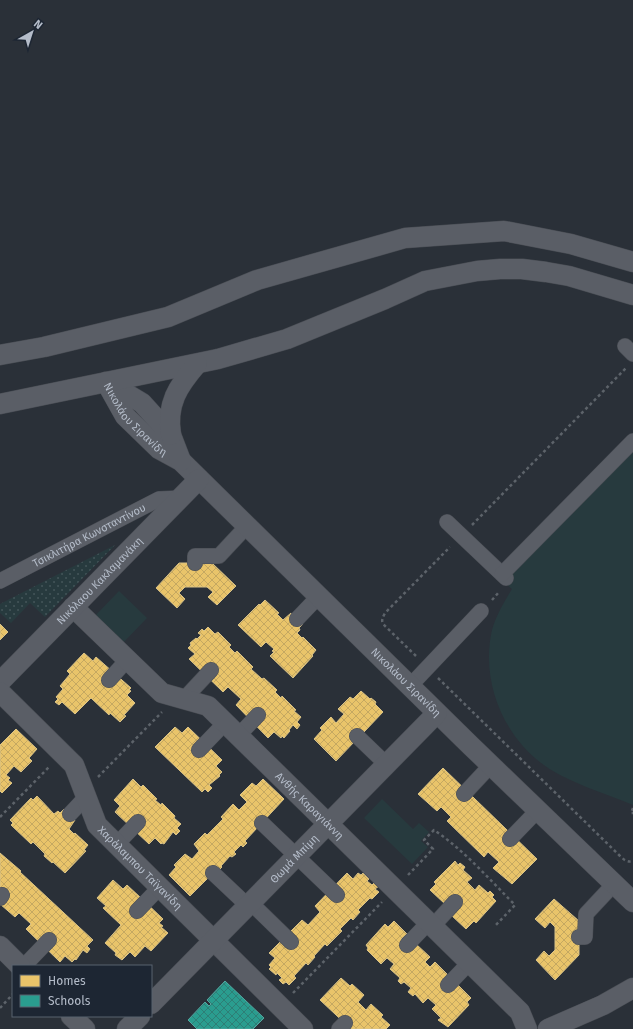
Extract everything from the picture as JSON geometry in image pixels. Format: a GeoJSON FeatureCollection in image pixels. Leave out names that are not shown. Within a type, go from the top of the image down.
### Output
{"type":"FeatureCollection","features":[{"type":"Feature","properties":{"kind":"street"},"geometry":{"type":"LineString","coordinates":[[0,355],[44,347],[168,317],[257,280],[405,238],[504,231],[571,244],[633,262]]}},
{"type":"Feature","properties":{"kind":"street"},"geometry":{"type":"LineString","coordinates":[[0,404],[218,359],[287,339],[425,282],[476,270],[515,269],[546,272],[569,276],[633,295]]}},
{"type":"Feature","properties":{"kind":"street"},"geometry":{"type":"LineString","coordinates":[[171,435],[169,422],[175,394],[186,376],[197,364]]}},
{"type":"Feature","properties":{"kind":"street","name":"Νικολάου Σιρανίδη"},"geometry":{"type":"LineString","coordinates":[[106,382],[142,403],[171,435],[182,461]]}},
{"type":"Feature","properties":{"kind":"street","name":"Νικολάου Σιρανίδη"},"geometry":{"type":"LineString","coordinates":[[106,382],[125,416],[159,449],[182,461],[437,713],[631,900]]}},
{"type":"Feature","properties":{"kind":"street"},"geometry":{"type":"LineString","coordinates":[[447,522],[462,535],[503,581],[633,441]]}},
{"type":"Feature","properties":{"kind":"street","name":"Νικόλαου Κακλαμανάκη"},"geometry":{"type":"LineString","coordinates":[[0,682],[199,479]]}},
{"type":"Feature","properties":{"kind":"street","name":"Τσικλιτήρα Κωνσταντίνου"},"geometry":{"type":"LineString","coordinates":[[0,581],[159,499],[180,498]]}},
{"type":"Feature","properties":{"kind":"street"},"geometry":{"type":"LineString","coordinates":[[195,563],[195,556],[219,556],[247,526]]}},
{"type":"Feature","properties":{"kind":"street"},"geometry":{"type":"LineString","coordinates":[[297,619],[318,596]]}},
{"type":"Feature","properties":{"kind":"street","name":"Ανθής Καραγιάννη"},"geometry":{"type":"LineString","coordinates":[[73,608],[162,694],[208,706],[520,1012],[527,1029]]}},
{"type":"Feature","properties":{"kind":"street"},"geometry":{"type":"LineString","coordinates":[[410,686],[481,611]]}},
{"type":"Feature","properties":{"kind":"street"},"geometry":{"type":"LineString","coordinates":[[109,680],[127,660]]}},
{"type":"Feature","properties":{"kind":"street"},"geometry":{"type":"LineString","coordinates":[[180,698],[211,670]]}},
{"type":"Feature","properties":{"kind":"street","name":"Χαράλαμπου Ταϊγανίδη"},"geometry":{"type":"LineString","coordinates":[[0,692],[74,765],[97,825],[303,1029]]}},
{"type":"Feature","properties":{"kind":"street","name":"Θωμά Μπίμη"},"geometry":{"type":"LineString","coordinates":[[152,1003],[437,713]]}},
{"type":"Feature","properties":{"kind":"street"},"geometry":{"type":"LineString","coordinates":[[199,750],[232,729],[258,716]]}},
{"type":"Feature","properties":{"kind":"street"},"geometry":{"type":"LineString","coordinates":[[357,736],[386,764]]}},
{"type":"Feature","properties":{"kind":"street"},"geometry":{"type":"LineString","coordinates":[[464,794],[492,766]]}},
{"type":"Feature","properties":{"kind":"street"},"geometry":{"type":"LineString","coordinates":[[70,814],[85,794]]}},
{"type":"Feature","properties":{"kind":"street"},"geometry":{"type":"LineString","coordinates":[[510,839],[538,810]]}},
{"type":"Feature","properties":{"kind":"street"},"geometry":{"type":"LineString","coordinates":[[116,845],[138,822]]}},
{"type":"Feature","properties":{"kind":"street"},"geometry":{"type":"LineString","coordinates":[[262,823],[337,895]]}},
{"type":"Feature","properties":{"kind":"street"},"geometry":{"type":"LineString","coordinates":[[213,873],[291,942]]}},
{"type":"Feature","properties":{"kind":"street"},"geometry":{"type":"LineString","coordinates":[[579,936],[585,937],[586,914],[614,884]]}},
{"type":"Feature","properties":{"kind":"street"},"geometry":{"type":"LineString","coordinates":[[138,911],[160,887]]}},
{"type":"Feature","properties":{"kind":"street"},"geometry":{"type":"LineString","coordinates":[[631,900],[633,918]]}},
{"type":"Feature","properties":{"kind":"street"},"geometry":{"type":"LineString","coordinates":[[407,945],[455,902]]}},
{"type":"Feature","properties":{"kind":"street"},"geometry":{"type":"LineString","coordinates":[[25,965],[48,940]]}},
{"type":"Feature","properties":{"kind":"street"},"geometry":{"type":"LineString","coordinates":[[0,946],[19,965]]}},
{"type":"Feature","properties":{"kind":"street"},"geometry":{"type":"LineString","coordinates":[[448,985],[470,962]]}},
{"type":"Feature","properties":{"kind":"street"},"geometry":{"type":"LineString","coordinates":[[548,1029],[603,1005],[633,988]]}},
{"type":"Feature","properties":{"kind":"street"},"geometry":{"type":"LineString","coordinates":[[72,1017],[85,1029]]}},
{"type":"Feature","properties":{"kind":"street"},"geometry":{"type":"LineString","coordinates":[[127,1029],[139,1017]]}},
{"type":"Feature","properties":{"kind":"path"},"geometry":{"type":"LineString","coordinates":[[628,356],[462,535],[385,613],[382,621],[383,624],[427,668],[624,860],[630,862],[633,861]]}},
{"type":"Feature","properties":{"kind":"path"},"geometry":{"type":"LineString","coordinates":[[481,611],[503,581]]}},
{"type":"Feature","properties":{"kind":"path"},"geometry":{"type":"LineString","coordinates":[[85,794],[180,698]]}},
{"type":"Feature","properties":{"kind":"path"},"geometry":{"type":"LineString","coordinates":[[0,817],[62,754]]}},
{"type":"Feature","properties":{"kind":"path"},"geometry":{"type":"LineString","coordinates":[[633,808],[631,813],[633,813]]}},
{"type":"Feature","properties":{"kind":"path"},"geometry":{"type":"LineString","coordinates":[[0,1008],[12,995]]}},
{"type":"Feature","properties":{"kind":"green space"},"geometry":{"type":"Polygon","coordinates":[[[633,447],[633,805],[560,775],[542,764],[526,749],[513,733],[502,714],[494,694],[490,673],[489,652],[492,630],[500,609],[512,589],[503,581],[633,447]]]}},
{"type":"Feature","properties":{"kind":"green space"},"geometry":{"type":"Polygon","coordinates":[[[115,545],[45,617],[30,603],[11,623],[0,613],[0,604],[115,545]]]}},
{"type":"Feature","properties":{"kind":"green space"},"geometry":{"type":"Polygon","coordinates":[[[119,591],[147,618],[121,645],[93,618],[119,591]]]}},
{"type":"Feature","properties":{"kind":"green space"},"geometry":{"type":"Polygon","coordinates":[[[382,799],[413,829],[419,823],[429,832],[421,841],[428,847],[412,864],[364,818],[382,799]]]}},
{"type":"Feature","properties":{"kind":"building: Homes"},"geometry":{"type":"Polygon","coordinates":[[[179,563],[212,563],[236,586],[217,605],[208,597],[213,592],[207,587],[185,587],[179,593],[185,599],[177,608],[156,588],[179,563]]]}},
{"type":"Feature","properties":{"kind":"building: Homes"},"geometry":{"type":"Polygon","coordinates":[[[265,600],[279,613],[277,614],[283,620],[291,613],[303,624],[297,633],[316,650],[312,655],[313,656],[293,678],[270,656],[274,652],[272,651],[274,649],[266,642],[261,647],[238,625],[265,600]]]}},
{"type":"Feature","properties":{"kind":"building: Homes"},"geometry":{"type":"Polygon","coordinates":[[[0,624],[8,632],[0,640],[0,624]]]}},
{"type":"Feature","properties":{"kind":"building: Homes"},"geometry":{"type":"Polygon","coordinates":[[[208,627],[215,634],[218,632],[231,645],[229,647],[235,653],[237,651],[253,667],[251,669],[262,679],[264,678],[277,690],[275,692],[281,698],[282,696],[296,710],[294,711],[301,717],[297,722],[300,725],[297,729],[293,725],[284,738],[282,736],[281,738],[274,732],[268,738],[236,705],[241,699],[228,687],[223,692],[189,659],[195,654],[188,648],[191,645],[190,643],[201,635],[198,633],[202,629],[204,631],[208,627]]]}},
{"type":"Feature","properties":{"kind":"building: Homes"},"geometry":{"type":"Polygon","coordinates":[[[84,653],[93,661],[96,657],[131,688],[129,690],[131,691],[127,695],[135,703],[120,722],[110,713],[109,715],[91,698],[75,714],[62,702],[59,705],[55,702],[58,699],[56,697],[63,689],[60,686],[70,674],[67,671],[84,653]]]}},
{"type":"Feature","properties":{"kind":"building: Homes"},"geometry":{"type":"Polygon","coordinates":[[[361,691],[376,702],[375,704],[383,712],[364,732],[362,730],[354,739],[355,741],[336,761],[314,739],[322,730],[320,728],[331,717],[336,723],[344,714],[338,709],[350,697],[353,699],[361,691]]]}},
{"type":"Feature","properties":{"kind":"building: Homes"},"geometry":{"type":"Polygon","coordinates":[[[175,727],[182,733],[188,727],[222,760],[216,766],[222,772],[219,775],[220,776],[209,785],[212,788],[208,792],[205,789],[202,792],[155,747],[175,727]]]}},
{"type":"Feature","properties":{"kind":"building: Homes"},"geometry":{"type":"Polygon","coordinates":[[[16,729],[37,749],[29,758],[32,761],[21,772],[14,766],[6,775],[10,778],[8,780],[12,783],[2,793],[0,791],[0,745],[16,729]]]}},
{"type":"Feature","properties":{"kind":"building: Homes"},"geometry":{"type":"Polygon","coordinates":[[[443,768],[537,859],[512,884],[493,868],[499,862],[488,852],[484,857],[447,821],[451,817],[441,807],[437,811],[418,794],[443,768]]]}},
{"type":"Feature","properties":{"kind":"building: Homes"},"geometry":{"type":"Polygon","coordinates":[[[133,779],[141,787],[143,785],[157,799],[155,800],[161,805],[162,803],[181,824],[177,828],[180,831],[176,835],[173,832],[164,844],[161,844],[155,838],[149,844],[115,812],[120,806],[114,800],[133,779]]]}},
{"type":"Feature","properties":{"kind":"building: Homes"},"geometry":{"type":"Polygon","coordinates":[[[263,779],[284,799],[245,841],[247,843],[243,847],[241,845],[234,852],[236,854],[232,857],[230,856],[217,872],[215,871],[190,896],[169,875],[176,867],[174,865],[185,854],[192,859],[199,851],[194,844],[205,833],[207,835],[223,819],[221,817],[233,804],[239,810],[247,802],[240,795],[252,783],[256,786],[263,779]]]}},
{"type":"Feature","properties":{"kind":"building: Homes"},"geometry":{"type":"Polygon","coordinates":[[[37,796],[54,814],[58,811],[60,813],[64,809],[75,820],[69,829],[88,845],[84,850],[86,851],[65,873],[44,856],[45,854],[33,842],[31,844],[11,825],[13,823],[10,820],[31,798],[33,800],[37,796]]]}},
{"type":"Feature","properties":{"kind":"building: Homes"},"geometry":{"type":"Polygon","coordinates":[[[0,853],[21,871],[20,872],[93,940],[87,946],[90,949],[87,953],[83,950],[76,960],[75,959],[72,962],[65,956],[60,962],[26,929],[31,924],[19,913],[15,917],[0,904],[0,853]]]}},
{"type":"Feature","properties":{"kind":"building: Homes"},"geometry":{"type":"Polygon","coordinates":[[[455,861],[458,865],[460,863],[465,867],[463,870],[472,878],[467,882],[475,890],[479,885],[488,893],[490,891],[494,895],[492,897],[496,901],[476,923],[474,921],[466,929],[451,915],[445,904],[430,890],[436,884],[434,882],[455,861]]]}},
{"type":"Feature","properties":{"kind":"building: Homes"},"geometry":{"type":"Polygon","coordinates":[[[347,873],[353,879],[358,873],[361,875],[363,873],[369,879],[367,881],[372,885],[375,882],[379,886],[375,889],[379,892],[372,899],[370,898],[358,910],[360,912],[353,920],[351,918],[340,929],[342,931],[327,946],[325,944],[308,965],[306,963],[294,976],[296,978],[289,985],[286,982],[283,984],[279,980],[282,978],[277,973],[276,975],[269,969],[271,967],[269,965],[275,958],[269,953],[302,920],[308,925],[320,912],[315,906],[347,873]]]}},
{"type":"Feature","properties":{"kind":"building: Homes"},"geometry":{"type":"Polygon","coordinates":[[[113,880],[123,889],[127,885],[163,919],[159,923],[168,933],[151,951],[145,946],[135,957],[130,952],[122,960],[115,955],[116,953],[105,943],[121,925],[103,908],[106,906],[97,898],[113,880]]]}},
{"type":"Feature","properties":{"kind":"building: Homes"},"geometry":{"type":"Polygon","coordinates":[[[554,899],[579,921],[579,955],[555,980],[536,960],[544,951],[549,956],[555,950],[555,927],[550,922],[545,928],[535,919],[554,899]]]}},
{"type":"Feature","properties":{"kind":"building: Homes"},"geometry":{"type":"Polygon","coordinates":[[[394,921],[407,934],[401,939],[407,945],[416,944],[430,957],[425,962],[430,967],[435,962],[471,998],[467,1002],[469,1005],[448,1027],[438,1020],[441,1018],[432,1009],[436,1005],[428,998],[423,1003],[415,994],[413,996],[408,992],[411,988],[404,982],[401,984],[398,981],[400,978],[390,969],[394,964],[387,958],[381,964],[367,950],[368,948],[366,945],[385,924],[388,927],[394,921]]]}},
{"type":"Feature","properties":{"kind":"building: Homes"},"geometry":{"type":"Polygon","coordinates":[[[341,978],[350,986],[352,984],[364,995],[358,1002],[366,1010],[371,1004],[383,1015],[381,1017],[390,1025],[386,1029],[351,1029],[320,1000],[341,978]]]}},
{"type":"Feature","properties":{"kind":"building: Schools"},"geometry":{"type":"Polygon","coordinates":[[[225,981],[264,1018],[253,1029],[197,1029],[188,1020],[205,1002],[209,1006],[211,1004],[207,1000],[225,981]]]}}]}
